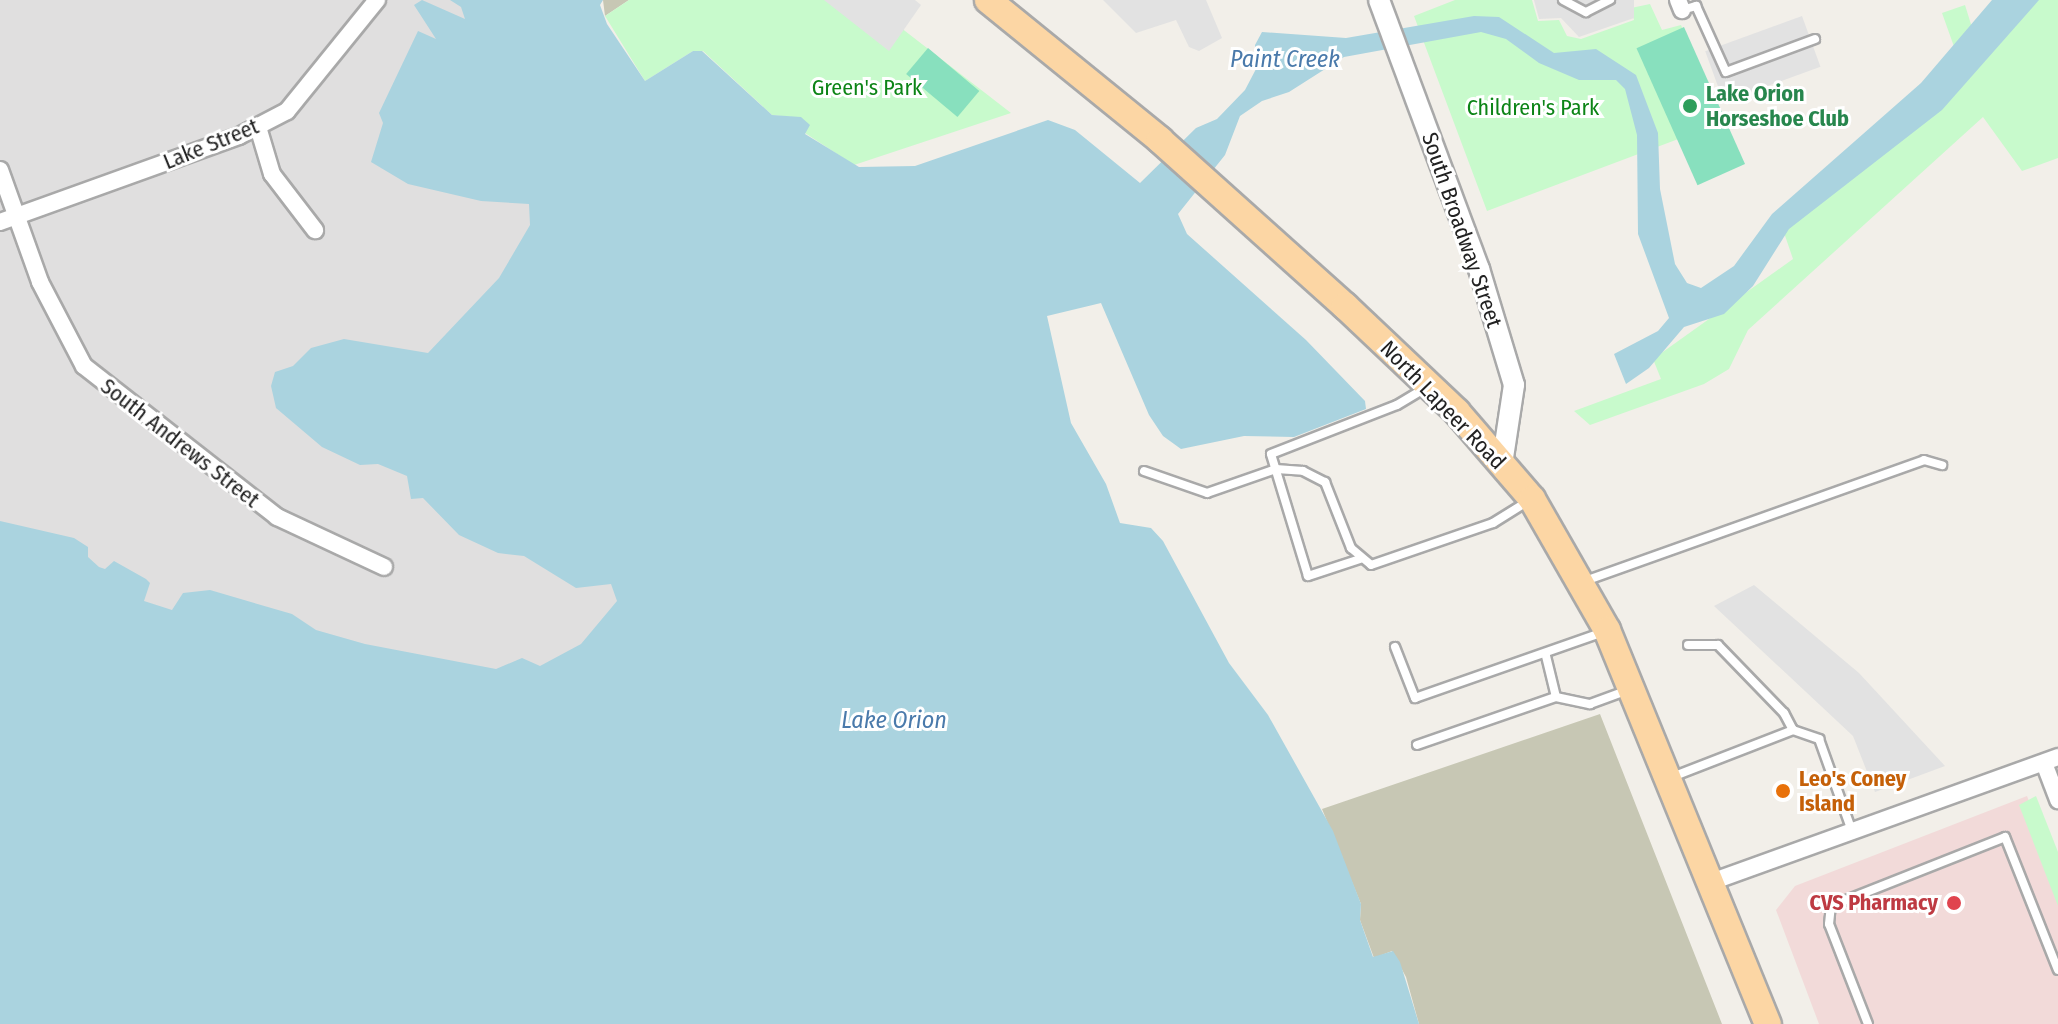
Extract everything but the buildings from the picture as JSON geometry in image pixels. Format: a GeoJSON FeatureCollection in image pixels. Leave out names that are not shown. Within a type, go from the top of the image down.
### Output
{"type":"FeatureCollection","features":[{"type":"Feature","properties":{"kind":"main road","name":"North Lapeer Road"},"geometry":{"type":"LineString","coordinates":[[988,0],[1215,187],[1428,386],[1532,499],[1607,630],[1768,1024]]}},
{"type":"Feature","properties":{"kind":"street","name":"Lake Street"},"geometry":{"type":"LineString","coordinates":[[8,219],[258,127],[298,100],[377,0]]}},
{"type":"Feature","properties":{"kind":"street","name":"South Broadway Street"},"geometry":{"type":"LineString","coordinates":[[1379,0],[1479,269],[1514,385],[1502,464]]}},
{"type":"Feature","properties":{"kind":"street"},"geometry":{"type":"LineString","coordinates":[[258,127],[272,174],[315,230]]}},
{"type":"Feature","properties":{"kind":"street","name":"South Andrews Street"},"geometry":{"type":"LineString","coordinates":[[0,170],[8,219],[59,326],[84,366],[105,387],[277,517],[384,567]]}},
{"type":"Feature","properties":{"kind":"street"},"geometry":{"type":"LineString","coordinates":[[1711,882],[2051,760],[2058,800]]}},
{"type":"Feature","properties":{"kind":"lane"},"geometry":{"type":"LineString","coordinates":[[1563,0],[1586,12],[1610,0]]}},
{"type":"Feature","properties":{"kind":"lane"},"geometry":{"type":"LineString","coordinates":[[1680,5],[1696,6],[1726,72],[1815,39]]}},
{"type":"Feature","properties":{"kind":"lane"},"geometry":{"type":"LineString","coordinates":[[1360,559],[1308,576],[1271,454],[1397,405],[1428,386]]}},
{"type":"Feature","properties":{"kind":"lane"},"geometry":{"type":"LineString","coordinates":[[1581,582],[1924,460],[1942,465]]}},
{"type":"Feature","properties":{"kind":"lane"},"geometry":{"type":"LineString","coordinates":[[1144,471],[1207,493],[1276,469],[1303,471],[1325,482],[1360,559],[1371,565],[1493,523],[1532,499]]}},
{"type":"Feature","properties":{"kind":"lane"},"geometry":{"type":"LineString","coordinates":[[1395,647],[1415,698],[1546,656],[1607,630]]}},
{"type":"Feature","properties":{"kind":"lane"},"geometry":{"type":"LineString","coordinates":[[1688,645],[1718,645],[1784,713],[1793,730]]}},
{"type":"Feature","properties":{"kind":"lane"},"geometry":{"type":"LineString","coordinates":[[1546,656],[1556,697]]}},
{"type":"Feature","properties":{"kind":"lane"},"geometry":{"type":"LineString","coordinates":[[1417,745],[1556,697],[1590,704],[1631,689]]}},
{"type":"Feature","properties":{"kind":"lane"},"geometry":{"type":"LineString","coordinates":[[1668,779],[1793,730],[1819,739],[1852,831]]}},
{"type":"Feature","properties":{"kind":"lane"},"geometry":{"type":"LineString","coordinates":[[1868,1024],[1829,924],[1831,906],[2005,837],[2058,970]]}},
{"type":"Feature","properties":{"kind":"shaded area"},"geometry":{"type":"Polygon","coordinates":[[[0,0],[567,0],[736,707],[0,762],[0,0]]]}},
{"type":"Feature","properties":{"kind":"shaded area"},"geometry":{"type":"Polygon","coordinates":[[[603,0],[629,0],[605,16],[603,0]]]}},
{"type":"Feature","properties":{"kind":"shaded area"},"geometry":{"type":"Polygon","coordinates":[[[824,0],[915,0],[921,5],[889,51],[824,0]]]}},
{"type":"Feature","properties":{"kind":"shaded area"},"geometry":{"type":"Polygon","coordinates":[[[1103,0],[1206,0],[1222,38],[1199,51],[1189,47],[1176,20],[1136,33],[1103,0]]]}},
{"type":"Feature","properties":{"kind":"shaded area"},"geometry":{"type":"Polygon","coordinates":[[[1534,0],[1634,0],[1634,18],[1579,37],[1561,18],[1539,19],[1534,0]]]}},
{"type":"Feature","properties":{"kind":"shaded area"},"geometry":{"type":"Polygon","coordinates":[[[1802,16],[1820,67],[1724,102],[1705,51],[1802,16]]]}},
{"type":"Feature","properties":{"kind":"shaded area"},"geometry":{"type":"Polygon","coordinates":[[[1754,585],[1859,673],[1945,766],[1875,792],[1853,736],[1714,606],[1754,585]]]}},
{"type":"Feature","properties":{"kind":"shaded area"},"geometry":{"type":"Polygon","coordinates":[[[1600,714],[1722,1024],[1419,1024],[1406,977],[1392,951],[1374,958],[1360,920],[1361,904],[1322,809],[1600,714]]]}},
{"type":"Feature","properties":{"kind":"shaded area"},"geometry":{"type":"Polygon","coordinates":[[[2027,796],[2058,877],[2058,1024],[1819,1024],[1776,910],[1795,886],[2027,796]]]}},
{"type":"Feature","properties":{"kind":"green space","name":"Green's Park"},"geometry":{"type":"Polygon","coordinates":[[[629,0],[901,0],[896,24],[1011,113],[854,165],[805,133],[801,118],[772,115],[703,51],[693,51],[645,81],[605,16],[629,0]]]}},
{"type":"Feature","properties":{"kind":"green space","name":"Children's Park"},"geometry":{"type":"Polygon","coordinates":[[[1455,0],[1532,0],[1538,21],[1559,20],[1567,36],[1581,39],[1634,20],[1631,8],[1650,4],[1662,30],[1681,25],[1739,164],[1681,138],[1487,211],[1414,16],[1455,0]]]}},
{"type":"Feature","properties":{"kind":"green space"},"geometry":{"type":"Polygon","coordinates":[[[2009,0],[2058,0],[2058,158],[2022,171],[1983,117],[1748,330],[1729,369],[1704,384],[1590,425],[1574,411],[1661,379],[1653,359],[1793,259],[1780,221],[1962,69],[1942,13],[1965,5],[1974,34],[2009,0]]]}},
{"type":"Feature","properties":{"kind":"green space","name":"Lake Orion Horseshoe Club"},"geometry":{"type":"Polygon","coordinates":[[[1684,27],[1745,164],[1698,185],[1636,48],[1684,27]]]}},
{"type":"Feature","properties":{"kind":"green space"},"geometry":{"type":"Polygon","coordinates":[[[928,48],[979,91],[957,117],[906,74],[928,48]]]}},
{"type":"Feature","properties":{"kind":"green space"},"geometry":{"type":"Polygon","coordinates":[[[2036,796],[2058,852],[2058,906],[2019,805],[2036,796]]]}},
{"type":"Feature","properties":{"kind":"water","name":"Lake Orion"},"geometry":{"type":"Polygon","coordinates":[[[422,0],[465,19],[461,7],[450,0],[603,0],[600,5],[607,24],[645,81],[693,51],[702,51],[772,115],[801,117],[810,125],[805,134],[859,167],[915,166],[1048,120],[1075,130],[1140,183],[1196,128],[1217,119],[1245,90],[1256,69],[1255,45],[1262,32],[1346,38],[1474,16],[1499,17],[1554,53],[1596,49],[1636,75],[1658,133],[1660,189],[1675,264],[1687,283],[1701,288],[1734,266],[1772,214],[1921,83],[1992,0],[2039,0],[1942,110],[1789,229],[1753,286],[1724,314],[1684,327],[1649,368],[1626,384],[1614,354],[1658,331],[1669,318],[1638,234],[1637,135],[1625,89],[1616,80],[1579,80],[1539,63],[1506,39],[1481,32],[1344,57],[1289,92],[1262,101],[1240,116],[1225,155],[1178,214],[1187,234],[1306,340],[1365,401],[1366,409],[1294,437],[1244,436],[1181,449],[1163,436],[1149,415],[1101,303],[1047,316],[1071,423],[1106,484],[1120,523],[1151,528],[1163,541],[1229,663],[1268,715],[1333,831],[1361,904],[1360,920],[1373,957],[1393,951],[1400,962],[1419,1024],[0,1024],[0,521],[74,538],[88,547],[88,557],[99,567],[105,569],[114,561],[146,579],[150,583],[144,601],[172,610],[183,593],[210,590],[292,614],[316,630],[365,644],[496,669],[522,658],[540,666],[581,644],[617,601],[611,584],[576,588],[524,556],[498,553],[459,535],[423,498],[411,499],[407,476],[378,464],[360,465],[322,447],[276,408],[271,386],[275,372],[293,366],[311,348],[344,339],[428,353],[499,278],[530,225],[529,204],[481,201],[408,184],[371,162],[383,123],[379,113],[418,31],[436,39],[414,5],[422,0]]]}},
{"type":"Feature","properties":{"kind":"place","name":"Lake Orion Horseshoe Club"},"geometry":{"type":"Point","coordinates":[1690,106]}},
{"type":"Feature","properties":{"kind":"place","name":"Leo's Coney Island"},"geometry":{"type":"Point","coordinates":[1783,791]}},
{"type":"Feature","properties":{"kind":"place","name":"CVS Pharmacy"},"geometry":{"type":"Point","coordinates":[1954,903]}},
{"type":"Feature","properties":{"kind":"water label","name":"Paint Creek"},"geometry":{"type":"Point","coordinates":[1285,60]}}]}
